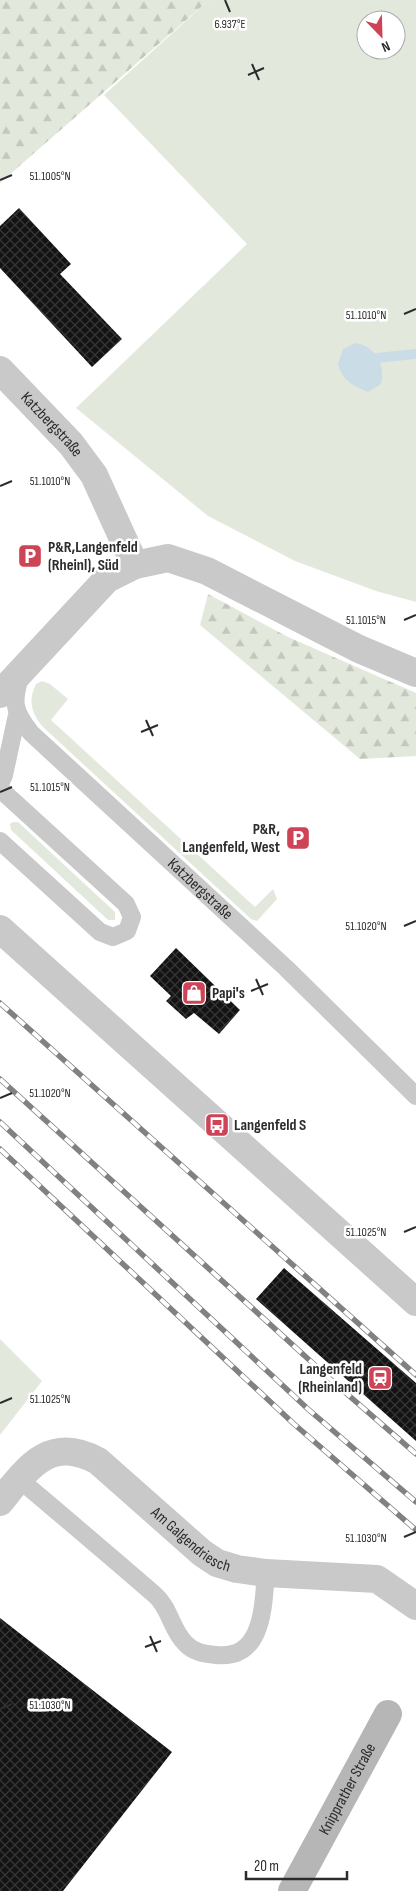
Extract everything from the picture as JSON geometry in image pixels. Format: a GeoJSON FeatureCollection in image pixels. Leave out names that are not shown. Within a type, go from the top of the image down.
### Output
{"type":"FeatureCollection","features":[{"type":"Feature","properties":{"kind":"main road","name":"Knipprather Straße"},"geometry":{"type":"LineString","coordinates":[[292,1891],[388,1714]]}},
{"type":"Feature","properties":{"kind":"street","name":"Katzbergstraße"},"geometry":{"type":"LineString","coordinates":[[0,370],[71,444],[94,475],[135,565]]}},
{"type":"Feature","properties":{"kind":"street"},"geometry":{"type":"LineString","coordinates":[[8,705],[22,669],[107,579],[135,565],[168,558],[207,571],[359,649],[416,674]]}},
{"type":"Feature","properties":{"kind":"street"},"geometry":{"type":"LineString","coordinates":[[0,929],[413,1293]]}},
{"type":"Feature","properties":{"kind":"street","name":"Am Galgendriesch"},"geometry":{"type":"LineString","coordinates":[[0,1502],[32,1463],[49,1455],[66,1451],[83,1453],[98,1461],[202,1553],[217,1563],[266,1573],[377,1579],[416,1606]]}},
{"type":"Feature","properties":{"kind":"lane"},"geometry":{"type":"LineString","coordinates":[[0,784],[4,775],[8,705]]}},
{"type":"Feature","properties":{"kind":"lane","name":"Katzbergstraße"},"geometry":{"type":"LineString","coordinates":[[8,705],[31,733],[286,968],[416,1096]]}},
{"type":"Feature","properties":{"kind":"lane"},"geometry":{"type":"LineString","coordinates":[[0,789],[126,904],[132,917],[127,931],[113,937],[100,932],[0,841]]}},
{"type":"Feature","properties":{"kind":"lane"},"geometry":{"type":"LineString","coordinates":[[19,1478],[160,1599],[186,1644],[201,1654],[221,1656],[238,1651],[252,1640],[261,1625],[266,1573]]}},
{"type":"Feature","properties":{"kind":"green space"},"geometry":{"type":"Polygon","coordinates":[[[0,0],[209,0],[0,183],[0,0]]]}},
{"type":"Feature","properties":{"kind":"green space"},"geometry":{"type":"Polygon","coordinates":[[[209,0],[416,0],[416,602],[376,591],[295,561],[208,516],[76,408],[247,244],[104,95],[209,0]]]}},
{"type":"Feature","properties":{"kind":"green space"},"geometry":{"type":"Polygon","coordinates":[[[208,594],[288,637],[416,693],[416,756],[360,759],[200,625],[208,594]]]}},
{"type":"Feature","properties":{"kind":"green space"},"geometry":{"type":"Polygon","coordinates":[[[42,681],[50,684],[68,699],[51,720],[255,907],[273,889],[277,899],[257,921],[251,919],[43,727],[36,717],[32,706],[32,696],[36,684],[42,681]]]}},
{"type":"Feature","properties":{"kind":"green space"},"geometry":{"type":"Polygon","coordinates":[[[18,822],[115,912],[115,920],[108,920],[11,830],[10,824],[18,822]]]}},
{"type":"Feature","properties":{"kind":"green space"},"geometry":{"type":"Polygon","coordinates":[[[0,1339],[42,1381],[0,1435],[0,1339]]]}},
{"type":"Feature","properties":{"kind":"shaded area"},"geometry":{"type":"Polygon","coordinates":[[[356,343],[369,348],[374,353],[382,370],[381,384],[368,392],[349,382],[342,374],[338,364],[343,349],[356,343]]]}},
{"type":"Feature","properties":{"kind":"building"},"geometry":{"type":"Polygon","coordinates":[[[19,208],[71,264],[60,274],[122,339],[92,367],[0,268],[0,226],[19,208]]]}},
{"type":"Feature","properties":{"kind":"building"},"geometry":{"type":"Polygon","coordinates":[[[176,948],[240,1010],[219,1034],[194,1013],[186,1019],[166,1001],[171,996],[150,976],[176,948]]]}},
{"type":"Feature","properties":{"kind":"building"},"geometry":{"type":"Polygon","coordinates":[[[284,1268],[416,1383],[416,1441],[256,1299],[284,1268]]]}},
{"type":"Feature","properties":{"kind":"building"},"geometry":{"type":"Polygon","coordinates":[[[0,1618],[172,1752],[63,1891],[0,1891],[0,1618]]]}},
{"type":"Feature","properties":{"kind":"waterway"},"geometry":{"type":"LineString","coordinates":[[376,358],[416,354]]}},
{"type":"Feature","properties":{"kind":"railway"},"geometry":{"type":"LineString","coordinates":[[0,1003],[416,1375]]}},
{"type":"Feature","properties":{"kind":"railway"},"geometry":{"type":"LineString","coordinates":[[0,1079],[339,1387],[416,1454]]}},
{"type":"Feature","properties":{"kind":"railway"},"geometry":{"type":"LineString","coordinates":[[0,1122],[309,1410],[416,1502]]}},
{"type":"Feature","properties":{"kind":"railway"},"geometry":{"type":"LineString","coordinates":[[0,1149],[294,1424],[416,1530]]}},
{"type":"Feature","properties":{"kind":"place","name":"P&R,Langenfeld (Rheinl), Süd"},"geometry":{"type":"Point","coordinates":[30,556]}},
{"type":"Feature","properties":{"kind":"place","name":"P&R, Langenfeld, West"},"geometry":{"type":"Point","coordinates":[298,838]}},
{"type":"Feature","properties":{"kind":"place","name":"Papi's"},"geometry":{"type":"Point","coordinates":[194,993]}},
{"type":"Feature","properties":{"kind":"place","name":"Langenfeld S"},"geometry":{"type":"Point","coordinates":[217,1125]}},
{"type":"Feature","properties":{"kind":"place","name":"Langenfeld (Rheinland)"},"geometry":{"type":"Point","coordinates":[380,1378]}}]}
